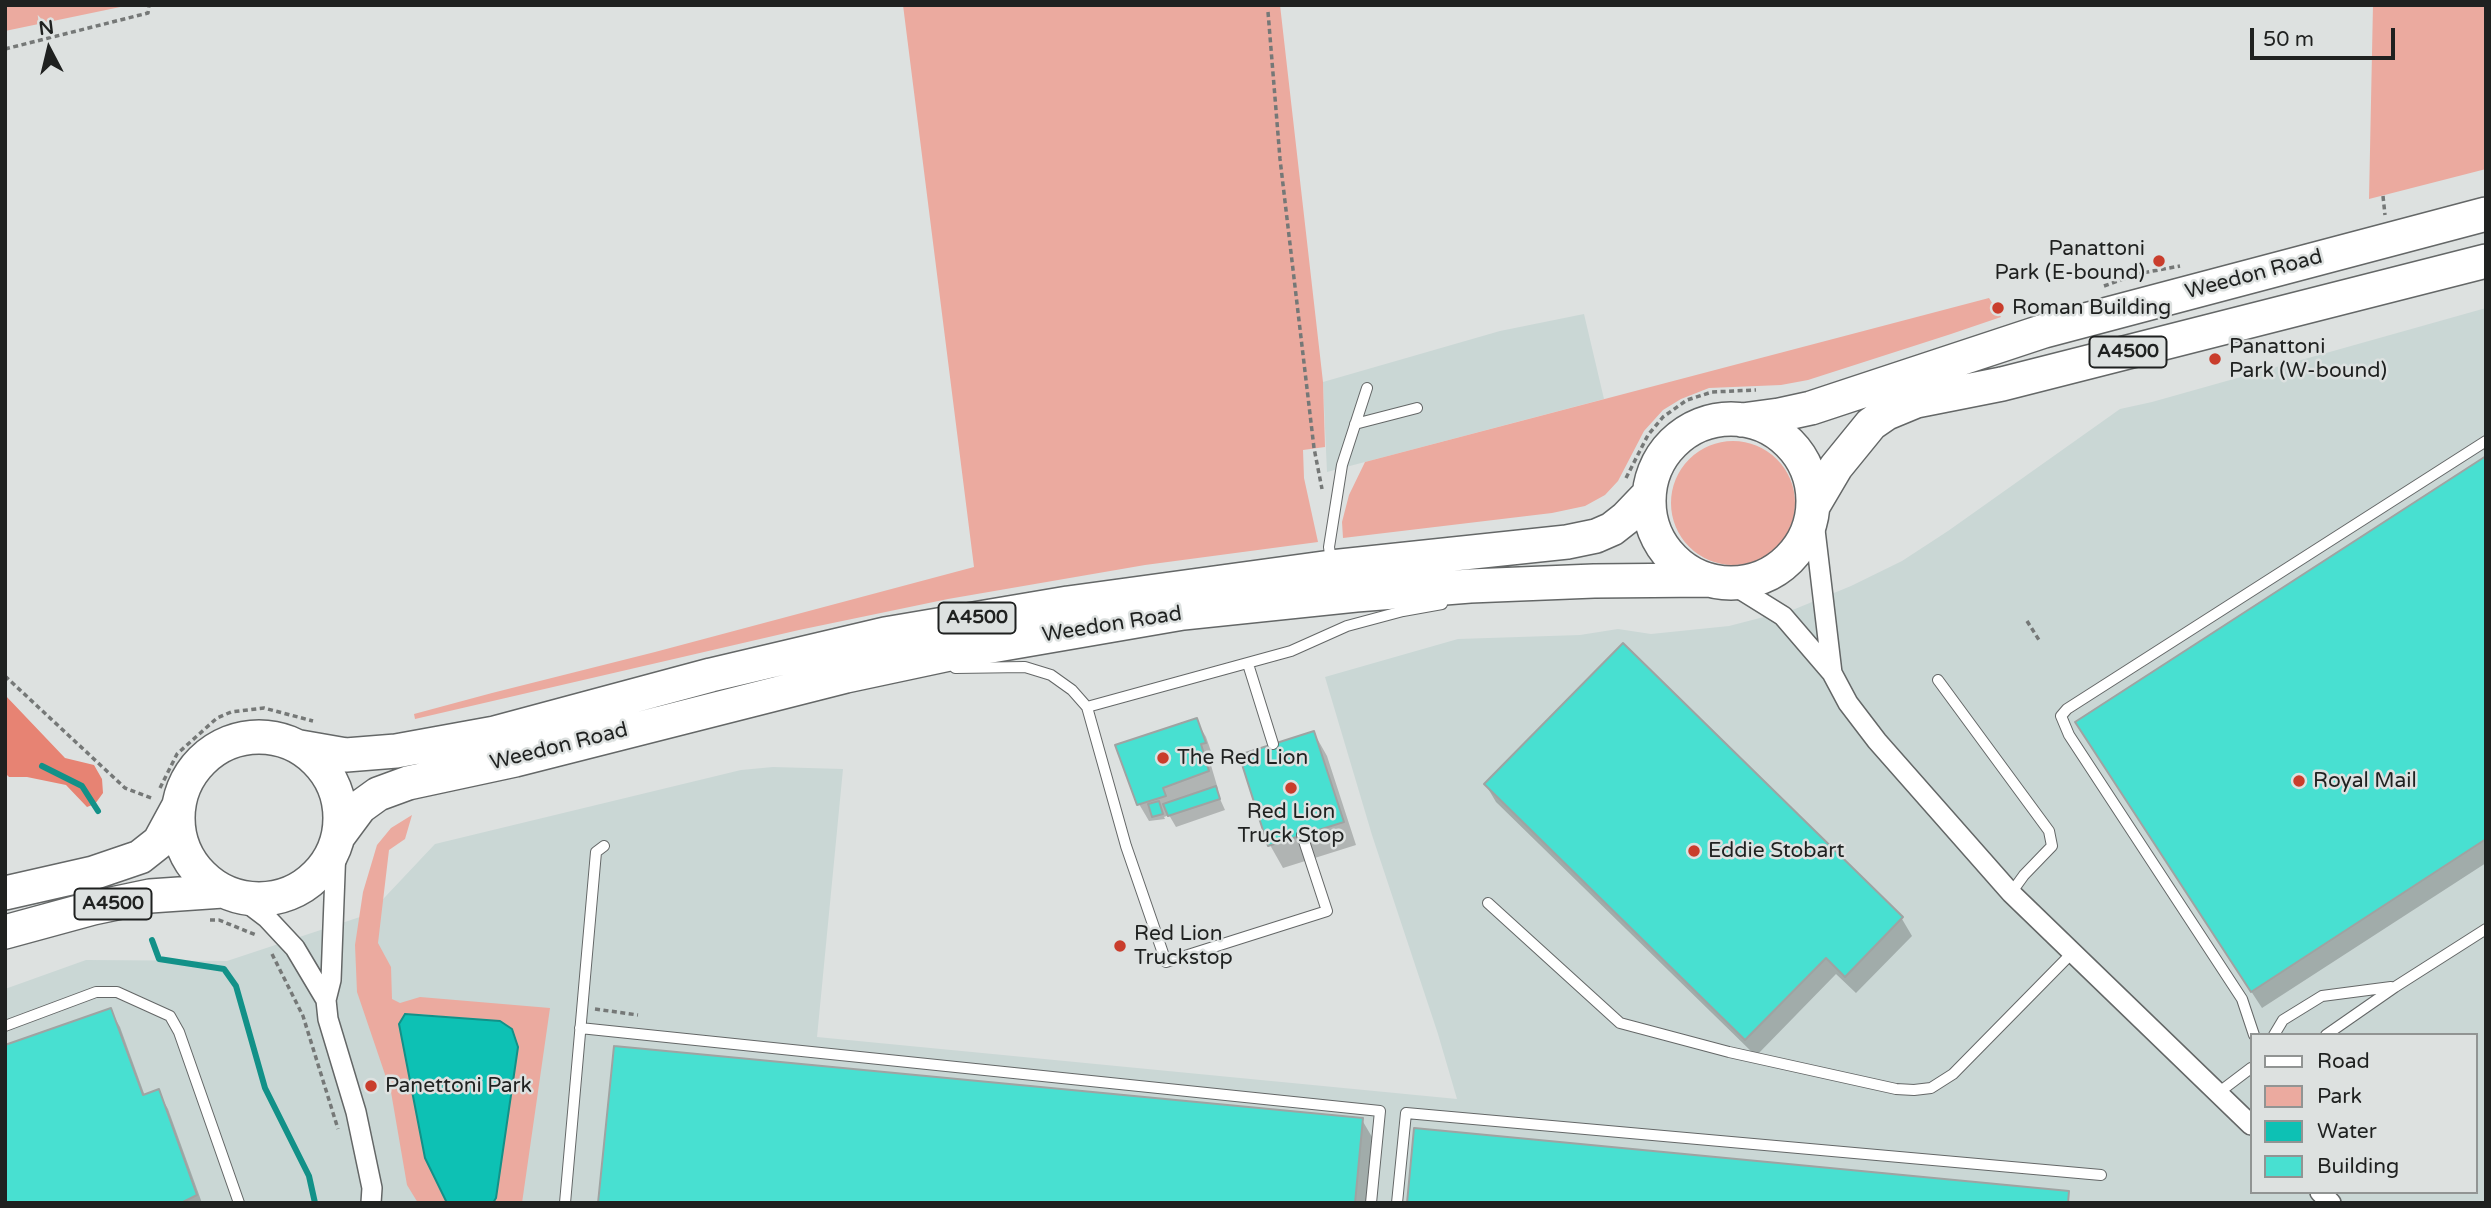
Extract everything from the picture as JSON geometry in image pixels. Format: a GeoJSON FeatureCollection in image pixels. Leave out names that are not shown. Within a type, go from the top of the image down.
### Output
{"type":"FeatureCollection","features":[{"type":"Feature","properties":{"kind":"highway","name":"Weedon Road"},"geometry":{"type":"LineString","coordinates":[[1742,420],[1811,408],[2044,331],[2486,214]]}},
{"type":"Feature","properties":{"kind":"highway","name":"Weedon Road"},"geometry":{"type":"LineString","coordinates":[[1813,510],[1836,467],[1871,424],[1887,413],[1916,401],[2002,384],[2486,261]]}},
{"type":"Feature","properties":{"kind":"highway","name":"A4500"},"geometry":{"type":"LineString","coordinates":[[1742,420],[1770,429],[1793,447],[1808,472],[1813,491],[1813,510],[1804,538],[1785,563],[1765,576],[1742,582],[1720,581],[1685,569],[1664,549],[1637,487],[1654,474],[1662,456],[1684,434],[1712,421],[1742,420]]}},
{"type":"Feature","properties":{"kind":"highway","name":"Weedon Road"},"geometry":{"type":"LineString","coordinates":[[311,735],[346,755],[396,751],[495,733],[711,675],[885,634],[1068,603],[1331,567],[1556,543],[1596,536],[1626,518],[1637,487]]}},
{"type":"Feature","properties":{"kind":"highway","name":"Weedon Road"},"geometry":{"type":"LineString","coordinates":[[338,841],[360,807],[378,794],[408,783],[515,760],[846,676],[993,645],[1183,613],[1407,591],[1562,582],[1720,581]]}},
{"type":"Feature","properties":{"kind":"highway"},"geometry":{"type":"LineString","coordinates":[[311,735],[314,757],[334,784],[340,809],[338,841],[324,868],[306,884],[285,895],[262,899],[230,893],[197,870],[187,856],[179,832],[162,805],[184,785],[196,766],[213,750],[233,740],[256,736],[278,738],[311,735]]}},
{"type":"Feature","properties":{"kind":"highway","name":"A4500"},"geometry":{"type":"LineString","coordinates":[[5,893],[93,873],[141,857],[159,842],[162,805]]}},
{"type":"Feature","properties":{"kind":"highway","name":"A4500"},"geometry":{"type":"LineString","coordinates":[[5,932],[150,896],[230,893]]}},
{"type":"Feature","properties":{"kind":"street"},"geometry":{"type":"LineString","coordinates":[[1813,510],[1832,673]]}},
{"type":"Feature","properties":{"kind":"street"},"geometry":{"type":"LineString","coordinates":[[1720,581],[1783,616],[1832,673],[1847,703],[1877,741],[2011,893],[2250,1124]]}},
{"type":"Feature","properties":{"kind":"street"},"geometry":{"type":"LineString","coordinates":[[338,841],[331,980],[326,1000],[328,1019],[356,1112],[375,1198]]}},
{"type":"Feature","properties":{"kind":"street"},"geometry":{"type":"LineString","coordinates":[[230,893],[267,918],[295,948],[326,1000]]}},
{"type":"Feature","properties":{"kind":"lane"},"geometry":{"type":"LineString","coordinates":[[1331,567],[1329,547],[1342,465],[1367,388]]}},
{"type":"Feature","properties":{"kind":"lane"},"geometry":{"type":"LineString","coordinates":[[1355,424],[1417,408]]}},
{"type":"Feature","properties":{"kind":"lane"},"geometry":{"type":"LineString","coordinates":[[2254,1033],[2242,999],[2069,735],[2062,716],[2067,709],[2486,441]]}},
{"type":"Feature","properties":{"kind":"lane"},"geometry":{"type":"LineString","coordinates":[[1483,596],[1562,582]]}},
{"type":"Feature","properties":{"kind":"lane"},"geometry":{"type":"LineString","coordinates":[[1087,707],[1291,652],[1347,626],[1403,611],[1456,601]]}},
{"type":"Feature","properties":{"kind":"lane"},"geometry":{"type":"LineString","coordinates":[[1248,664],[1273,744]]}},
{"type":"Feature","properties":{"kind":"lane"},"geometry":{"type":"LineString","coordinates":[[948,669],[1025,667],[1051,675],[1072,690],[1087,707],[1126,846],[1166,962],[1326,911],[1302,835]]}},
{"type":"Feature","properties":{"kind":"lane"},"geometry":{"type":"LineString","coordinates":[[846,676],[922,670]]}},
{"type":"Feature","properties":{"kind":"lane"},"geometry":{"type":"LineString","coordinates":[[1938,680],[2049,831],[2052,846],[2011,893]]}},
{"type":"Feature","properties":{"kind":"lane"},"geometry":{"type":"LineString","coordinates":[[565,1203],[596,852],[604,846]]}},
{"type":"Feature","properties":{"kind":"lane"},"geometry":{"type":"LineString","coordinates":[[1488,903],[1620,1023],[1729,1052],[1905,1090],[1931,1088],[1952,1074],[2073,951]]}},
{"type":"Feature","properties":{"kind":"lane"},"geometry":{"type":"LineString","coordinates":[[2329,1033],[2486,929]]}},
{"type":"Feature","properties":{"kind":"lane"},"geometry":{"type":"LineString","coordinates":[[2275,1033],[2283,1020],[2322,996],[2395,987]]}},
{"type":"Feature","properties":{"kind":"lane"},"geometry":{"type":"LineString","coordinates":[[5,1026],[96,992],[117,992],[170,1016],[179,1032],[239,1203]]}},
{"type":"Feature","properties":{"kind":"lane"},"geometry":{"type":"LineString","coordinates":[[580,1028],[1380,1111],[1371,1203]]}},
{"type":"Feature","properties":{"kind":"lane"},"geometry":{"type":"LineString","coordinates":[[2218,1093],[2250,1069]]}},
{"type":"Feature","properties":{"kind":"lane"},"geometry":{"type":"LineString","coordinates":[[1397,1203],[1406,1113],[2101,1175]]}},
{"type":"Feature","properties":{"kind":"path"},"geometry":{"type":"LineString","coordinates":[[5,49],[148,13],[149,5]]}},
{"type":"Feature","properties":{"kind":"path"},"geometry":{"type":"LineString","coordinates":[[1268,12],[1280,159],[1314,447],[1322,492]]}},
{"type":"Feature","properties":{"kind":"path"},"geometry":{"type":"LineString","coordinates":[[2098,288],[2137,274],[2184,265]]}},
{"type":"Feature","properties":{"kind":"path"},"geometry":{"type":"LineString","coordinates":[[1637,487],[1648,435],[1663,417],[1687,400],[1712,392],[1765,391]]}},
{"type":"Feature","properties":{"kind":"path"},"geometry":{"type":"LineString","coordinates":[[2027,621],[2039,640]]}},
{"type":"Feature","properties":{"kind":"path"},"geometry":{"type":"LineString","coordinates":[[5,676],[125,788],[162,805],[177,754],[217,718],[231,712],[264,708],[311,735]]}},
{"type":"Feature","properties":{"kind":"path"},"geometry":{"type":"LineString","coordinates":[[207,919],[219,920],[257,935]]}},
{"type":"Feature","properties":{"kind":"path"},"geometry":{"type":"LineString","coordinates":[[265,945],[273,955],[303,1016],[341,1140]]}},
{"type":"Feature","properties":{"kind":"shaded area"},"geometry":{"type":"Polygon","coordinates":[[[2486,308],[2486,1203],[5,1203],[5,989],[86,960],[227,961],[369,914],[435,844],[741,770],[773,767],[843,769],[817,1037],[1457,1099],[1372,835],[1325,677],[1458,639],[1580,635],[1618,629],[1651,634],[1729,626],[1795,609],[1902,561],[2120,409],[2486,308]]]}},
{"type":"Feature","properties":{"kind":"shaded area"},"geometry":{"type":"Polygon","coordinates":[[[1584,314],[1604,399],[1327,472],[1323,382],[1500,331],[1584,314]]]}},
{"type":"Feature","properties":{"kind":"shaded area"},"geometry":{"type":"Polygon","coordinates":[[[5,695],[65,758],[94,765],[102,779],[103,793],[95,804],[87,807],[66,785],[27,777],[9,777],[5,773],[5,695]]]}},
{"type":"Feature","properties":{"kind":"green space"},"geometry":{"type":"Polygon","coordinates":[[[5,5],[130,5],[5,31],[5,5]]]}},
{"type":"Feature","properties":{"kind":"green space"},"geometry":{"type":"Polygon","coordinates":[[[903,5],[1280,5],[1323,382],[1325,447],[1303,450],[1304,478],[1318,542],[1145,565],[948,599],[799,630],[415,719],[414,714],[974,567],[903,5]]]}},
{"type":"Feature","properties":{"kind":"green space"},"geometry":{"type":"Polygon","coordinates":[[[2373,5],[2486,5],[2486,169],[2369,199],[2373,5]]]}},
{"type":"Feature","properties":{"kind":"green space"},"geometry":{"type":"Polygon","coordinates":[[[1989,298],[2001,317],[1808,380],[1781,385],[1709,388],[1681,399],[1663,410],[1644,431],[1618,481],[1605,495],[1585,506],[1552,513],[1343,538],[1342,522],[1349,495],[1365,462],[1989,298]]]}},
{"type":"Feature","properties":{"kind":"green space"},"geometry":{"type":"Polygon","coordinates":[[[1733,441],[1757,446],[1777,459],[1790,479],[1795,503],[1790,527],[1777,547],[1757,560],[1733,565],[1709,560],[1689,547],[1676,527],[1671,503],[1676,479],[1689,459],[1709,446],[1733,441]]]}},
{"type":"Feature","properties":{"kind":"green space"},"geometry":{"type":"Polygon","coordinates":[[[412,815],[405,839],[389,850],[378,943],[391,967],[392,999],[400,1003],[420,997],[550,1008],[522,1203],[493,1203],[496,1198],[500,1021],[405,1014],[399,1024],[425,1158],[447,1203],[418,1203],[407,1185],[391,1092],[357,992],[355,945],[363,892],[377,845],[391,828],[412,815]]]}},
{"type":"Feature","properties":{"kind":"water"},"geometry":{"type":"Polygon","coordinates":[[[405,1014],[500,1021],[512,1029],[518,1047],[496,1198],[493,1203],[447,1203],[425,1158],[399,1024],[405,1014]]]}},
{"type":"Feature","properties":{"kind":"building","name":"Royal Mail"},"geometry":{"type":"Polygon","coordinates":[[[2486,456],[2486,839],[2251,992],[2075,722],[2486,456]]]}},
{"type":"Feature","properties":{"kind":"building","name":"Eddie Stobart"},"geometry":{"type":"Polygon","coordinates":[[[1623,643],[1903,917],[1845,977],[1826,958],[1745,1040],[1484,784],[1623,643]]]}},
{"type":"Feature","properties":{"kind":"building","name":"The Red Lion"},"geometry":{"type":"Polygon","coordinates":[[[1197,718],[1206,743],[1201,744],[1209,771],[1163,788],[1166,796],[1137,805],[1115,745],[1197,718]]]}},
{"type":"Feature","properties":{"kind":"building","name":"Red Lion Truck Stop"},"geometry":{"type":"Polygon","coordinates":[[[1314,731],[1344,822],[1268,846],[1239,755],[1314,731]]]}},
{"type":"Feature","properties":{"kind":"building"},"geometry":{"type":"Polygon","coordinates":[[[1216,786],[1220,799],[1168,816],[1163,804],[1216,786]]]}},
{"type":"Feature","properties":{"kind":"building"},"geometry":{"type":"Polygon","coordinates":[[[1159,801],[1163,814],[1152,817],[1148,804],[1159,801]]]}},
{"type":"Feature","properties":{"kind":"building"},"geometry":{"type":"Polygon","coordinates":[[[111,1008],[143,1095],[159,1089],[197,1195],[181,1203],[5,1203],[5,1045],[111,1008]]]}},
{"type":"Feature","properties":{"kind":"building"},"geometry":{"type":"Polygon","coordinates":[[[614,1046],[1363,1118],[1355,1203],[598,1203],[614,1046]]]}},
{"type":"Feature","properties":{"kind":"building"},"geometry":{"type":"Polygon","coordinates":[[[1414,1128],[2069,1191],[2068,1203],[1407,1203],[1414,1128]]]}},
{"type":"Feature","properties":{"kind":"waterway"},"geometry":{"type":"LineString","coordinates":[[42,766],[82,786],[98,811]]}},
{"type":"Feature","properties":{"kind":"waterway"},"geometry":{"type":"LineString","coordinates":[[152,940],[159,959],[224,969],[236,986],[265,1088],[309,1176],[315,1203]]}},
{"type":"Feature","properties":{"kind":"place","name":"Panattoni Park (E-bound)"},"geometry":{"type":"Point","coordinates":[2159,261]}},
{"type":"Feature","properties":{"kind":"place","name":"Roman Building"},"geometry":{"type":"Point","coordinates":[1998,308]}},
{"type":"Feature","properties":{"kind":"place","name":"Panattoni Park (W-bound)"},"geometry":{"type":"Point","coordinates":[2215,359]}},
{"type":"Feature","properties":{"kind":"place","name":"The Red Lion"},"geometry":{"type":"Point","coordinates":[1163,758]}},
{"type":"Feature","properties":{"kind":"place","name":"Royal Mail"},"geometry":{"type":"Point","coordinates":[2299,781]}},
{"type":"Feature","properties":{"kind":"place","name":"Red Lion Truck Stop"},"geometry":{"type":"Point","coordinates":[1291,788]}},
{"type":"Feature","properties":{"kind":"place","name":"Eddie Stobart"},"geometry":{"type":"Point","coordinates":[1694,851]}},
{"type":"Feature","properties":{"kind":"place","name":"Red Lion Truckstop"},"geometry":{"type":"Point","coordinates":[1120,946]}},
{"type":"Feature","properties":{"kind":"place","name":"Panettoni Park"},"geometry":{"type":"Point","coordinates":[371,1086]}}]}
